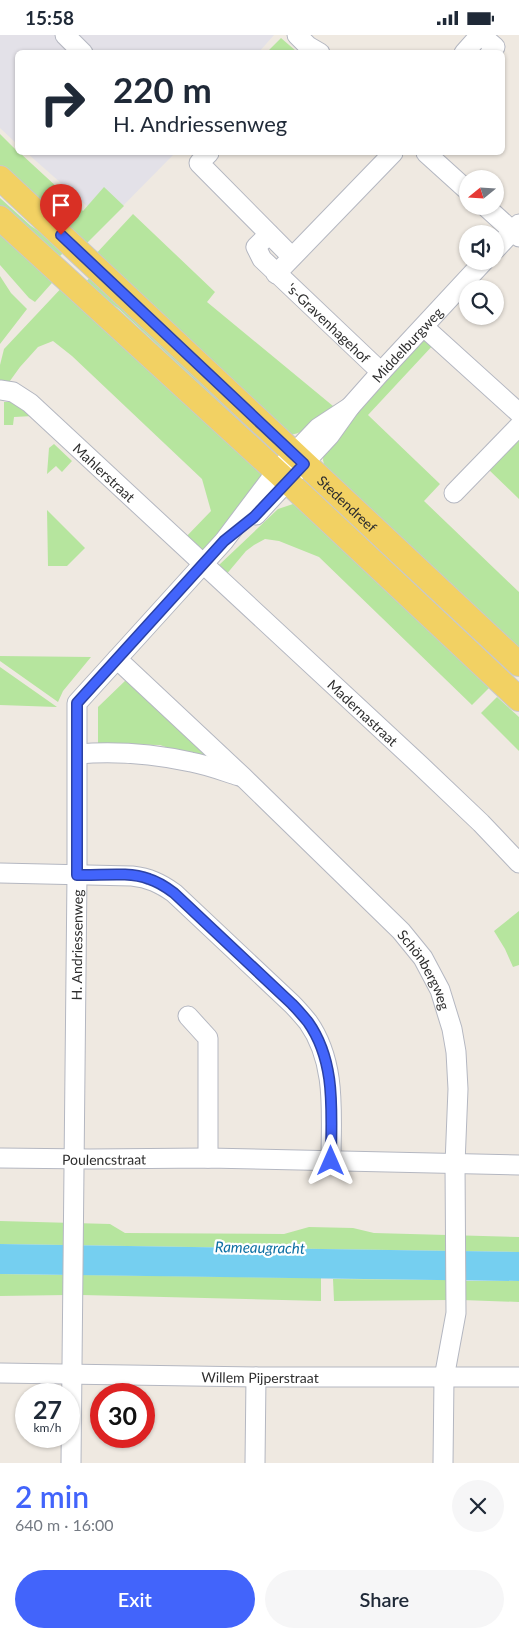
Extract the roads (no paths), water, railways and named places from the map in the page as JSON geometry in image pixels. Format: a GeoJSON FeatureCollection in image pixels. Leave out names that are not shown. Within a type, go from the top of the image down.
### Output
{"type":"FeatureCollection","features":[{"type":"Feature","properties":{"kind":"main road","name":"Stedendreef"},"geometry":{"type":"LineString","coordinates":[[0,179],[519,664]]}},
{"type":"Feature","properties":{"kind":"main road","name":"Stedendreef"},"geometry":{"type":"LineString","coordinates":[[0,218],[282,477],[516,697]]}},
{"type":"Feature","properties":{"kind":"street"},"geometry":{"type":"LineString","coordinates":[[65,35],[80,50]]}},
{"type":"Feature","properties":{"kind":"street"},"geometry":{"type":"LineString","coordinates":[[470,50],[490,41]]}},
{"type":"Feature","properties":{"kind":"street","name":"'s-Gravenhagehof"},"geometry":{"type":"LineString","coordinates":[[276,273],[391,155]]}},
{"type":"Feature","properties":{"kind":"street"},"geometry":{"type":"LineString","coordinates":[[428,155],[459,183]]}},
{"type":"Feature","properties":{"kind":"street"},"geometry":{"type":"LineString","coordinates":[[199,156],[268,234],[292,257]]}},
{"type":"Feature","properties":{"kind":"street"},"geometry":{"type":"LineString","coordinates":[[497,215],[517,231],[504,242]]}},
{"type":"Feature","properties":{"kind":"street","name":"'s-Gravenhagehof"},"geometry":{"type":"LineString","coordinates":[[268,234],[256,247],[262,259],[381,372]]}},
{"type":"Feature","properties":{"kind":"street","name":"Middelburgweg"},"geometry":{"type":"LineString","coordinates":[[282,477],[299,459],[330,435],[350,407],[476,270]]}},
{"type":"Feature","properties":{"kind":"street"},"geometry":{"type":"LineString","coordinates":[[424,327],[519,413]]}},
{"type":"Feature","properties":{"kind":"street","name":"Mahlerstraat"},"geometry":{"type":"LineString","coordinates":[[0,390],[13,392],[30,403],[203,564]]}},
{"type":"Feature","properties":{"kind":"street"},"geometry":{"type":"LineString","coordinates":[[454,493],[519,426]]}},
{"type":"Feature","properties":{"kind":"street","name":"H. Andriessenweg"},"geometry":{"type":"LineString","coordinates":[[73,1373],[77,703],[224,541],[254,517],[282,477]]}},
{"type":"Feature","properties":{"kind":"street","name":"Madernastraat"},"geometry":{"type":"LineString","coordinates":[[203,564],[428,772],[519,863]]}},
{"type":"Feature","properties":{"kind":"street","name":"Schönbergweg"},"geometry":{"type":"LineString","coordinates":[[117,659],[243,777],[401,931],[422,958],[440,990],[452,1029],[456,1052],[458,1089],[455,1164],[456,1313],[444,1378]]}},
{"type":"Feature","properties":{"kind":"street","name":"Schönbergweg"},"geometry":{"type":"LineString","coordinates":[[78,754],[154,756],[193,762],[243,777]]}},
{"type":"Feature","properties":{"kind":"street"},"geometry":{"type":"LineString","coordinates":[[0,873],[132,875],[148,878],[174,893],[292,1004],[312,1029],[320,1044],[328,1067],[331,1089],[331,1161]]}},
{"type":"Feature","properties":{"kind":"street"},"geometry":{"type":"LineString","coordinates":[[188,1017],[208,1038],[208,1158]]}},
{"type":"Feature","properties":{"kind":"street","name":"Poulencstraat"},"geometry":{"type":"LineString","coordinates":[[0,1158],[208,1158],[455,1164]]}},
{"type":"Feature","properties":{"kind":"street"},"geometry":{"type":"LineString","coordinates":[[455,1164],[519,1165]]}},
{"type":"Feature","properties":{"kind":"street","name":"Willem Pijperstraat"},"geometry":{"type":"LineString","coordinates":[[0,1373],[256,1377],[519,1377]]}},
{"type":"Feature","properties":{"kind":"street"},"geometry":{"type":"LineString","coordinates":[[71,1463],[73,1373]]}},
{"type":"Feature","properties":{"kind":"street"},"geometry":{"type":"LineString","coordinates":[[255,1463],[256,1377]]}},
{"type":"Feature","properties":{"kind":"street"},"geometry":{"type":"LineString","coordinates":[[443,1463],[444,1378]]}},
{"type":"Feature","properties":{"kind":"water"},"geometry":{"type":"Polygon","coordinates":[[[0,1244],[519,1252],[519,1281],[0,1274],[0,1244]]]}},
{"type":"Feature","properties":{"kind":"water label","name":"Rameaugracht"},"geometry":{"type":"Point","coordinates":[260,1247]}}]}
